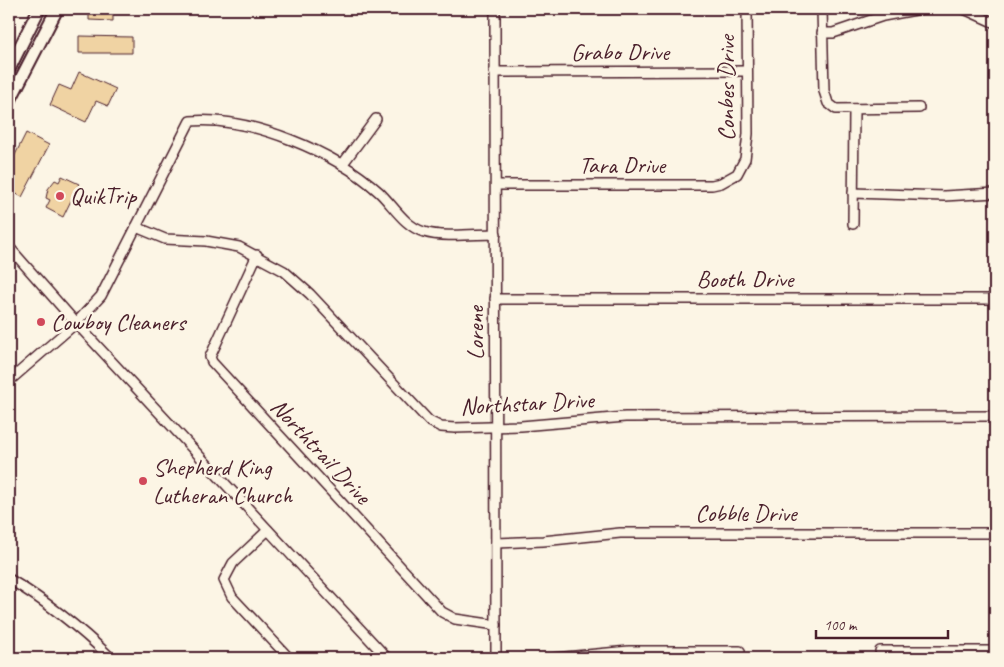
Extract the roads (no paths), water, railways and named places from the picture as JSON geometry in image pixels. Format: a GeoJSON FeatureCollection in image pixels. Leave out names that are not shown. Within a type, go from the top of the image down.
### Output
{"type":"FeatureCollection","features":[{"type":"Feature","properties":{"kind":"main road"},"geometry":{"type":"LineString","coordinates":[[9,69],[39,9]]}},
{"type":"Feature","properties":{"kind":"main road"},"geometry":{"type":"LineString","coordinates":[[9,102],[53,10]]}},
{"type":"Feature","properties":{"kind":"street","name":"Lorene"},"geometry":{"type":"LineString","coordinates":[[495,9],[496,658]]}},
{"type":"Feature","properties":{"kind":"street","name":"Conbes Drive"},"geometry":{"type":"LineString","coordinates":[[742,167],[745,159],[748,134],[747,9]]}},
{"type":"Feature","properties":{"kind":"street"},"geometry":{"type":"LineString","coordinates":[[822,9],[824,92],[828,103],[836,109],[919,108]]}},
{"type":"Feature","properties":{"kind":"street"},"geometry":{"type":"LineString","coordinates":[[822,33],[833,33],[883,16],[921,9]]}},
{"type":"Feature","properties":{"kind":"street"},"geometry":{"type":"LineString","coordinates":[[964,9],[995,23]]}},
{"type":"Feature","properties":{"kind":"street","name":"Grabo Drive"},"geometry":{"type":"LineString","coordinates":[[494,72],[747,71]]}},
{"type":"Feature","properties":{"kind":"street"},"geometry":{"type":"LineString","coordinates":[[853,224],[854,108]]}},
{"type":"Feature","properties":{"kind":"street"},"geometry":{"type":"LineString","coordinates":[[342,165],[376,119]]}},
{"type":"Feature","properties":{"kind":"street"},"geometry":{"type":"LineString","coordinates":[[9,381],[76,323],[101,296],[190,121],[210,122],[273,134],[308,147],[342,165],[379,193],[411,226],[423,232],[496,234]]}},
{"type":"Feature","properties":{"kind":"street","name":"Tara Drive"},"geometry":{"type":"LineString","coordinates":[[496,185],[712,185],[728,180],[742,167]]}},
{"type":"Feature","properties":{"kind":"street"},"geometry":{"type":"LineString","coordinates":[[853,193],[944,196],[995,193]]}},
{"type":"Feature","properties":{"kind":"street","name":"Northstar Drive"},"geometry":{"type":"LineString","coordinates":[[136,227],[165,239],[222,243],[257,255],[296,280],[429,421],[441,427],[495,427],[624,417],[995,416]]}},
{"type":"Feature","properties":{"kind":"street"},"geometry":{"type":"LineString","coordinates":[[9,247],[76,323],[387,658]]}},
{"type":"Feature","properties":{"kind":"street","name":"Northtrail Drive"},"geometry":{"type":"LineString","coordinates":[[257,255],[210,357],[212,362],[442,612],[455,619],[496,625]]}},
{"type":"Feature","properties":{"kind":"street","name":"Booth Drive"},"geometry":{"type":"LineString","coordinates":[[496,299],[995,298]]}},
{"type":"Feature","properties":{"kind":"street"},"geometry":{"type":"LineString","coordinates":[[268,530],[233,563],[224,580],[232,597],[289,658]]}},
{"type":"Feature","properties":{"kind":"street","name":"Cobble Drive"},"geometry":{"type":"LineString","coordinates":[[496,543],[543,542],[620,533],[995,533]]}},
{"type":"Feature","properties":{"kind":"street"},"geometry":{"type":"LineString","coordinates":[[9,578],[88,636],[111,658]]}},
{"type":"Feature","properties":{"kind":"street"},"geometry":{"type":"LineString","coordinates":[[554,658],[581,657],[629,651],[740,651]]}},
{"type":"Feature","properties":{"kind":"street"},"geometry":{"type":"LineString","coordinates":[[880,651],[995,651]]}},
{"type":"Feature","properties":{"kind":"place","name":"QuikTrip"},"geometry":{"type":"Point","coordinates":[60,196]}},
{"type":"Feature","properties":{"kind":"place","name":"Cowboy Cleaners"},"geometry":{"type":"Point","coordinates":[41,322]}},
{"type":"Feature","properties":{"kind":"place","name":"Shepherd King Lutheran Church"},"geometry":{"type":"Point","coordinates":[143,481]}}]}
